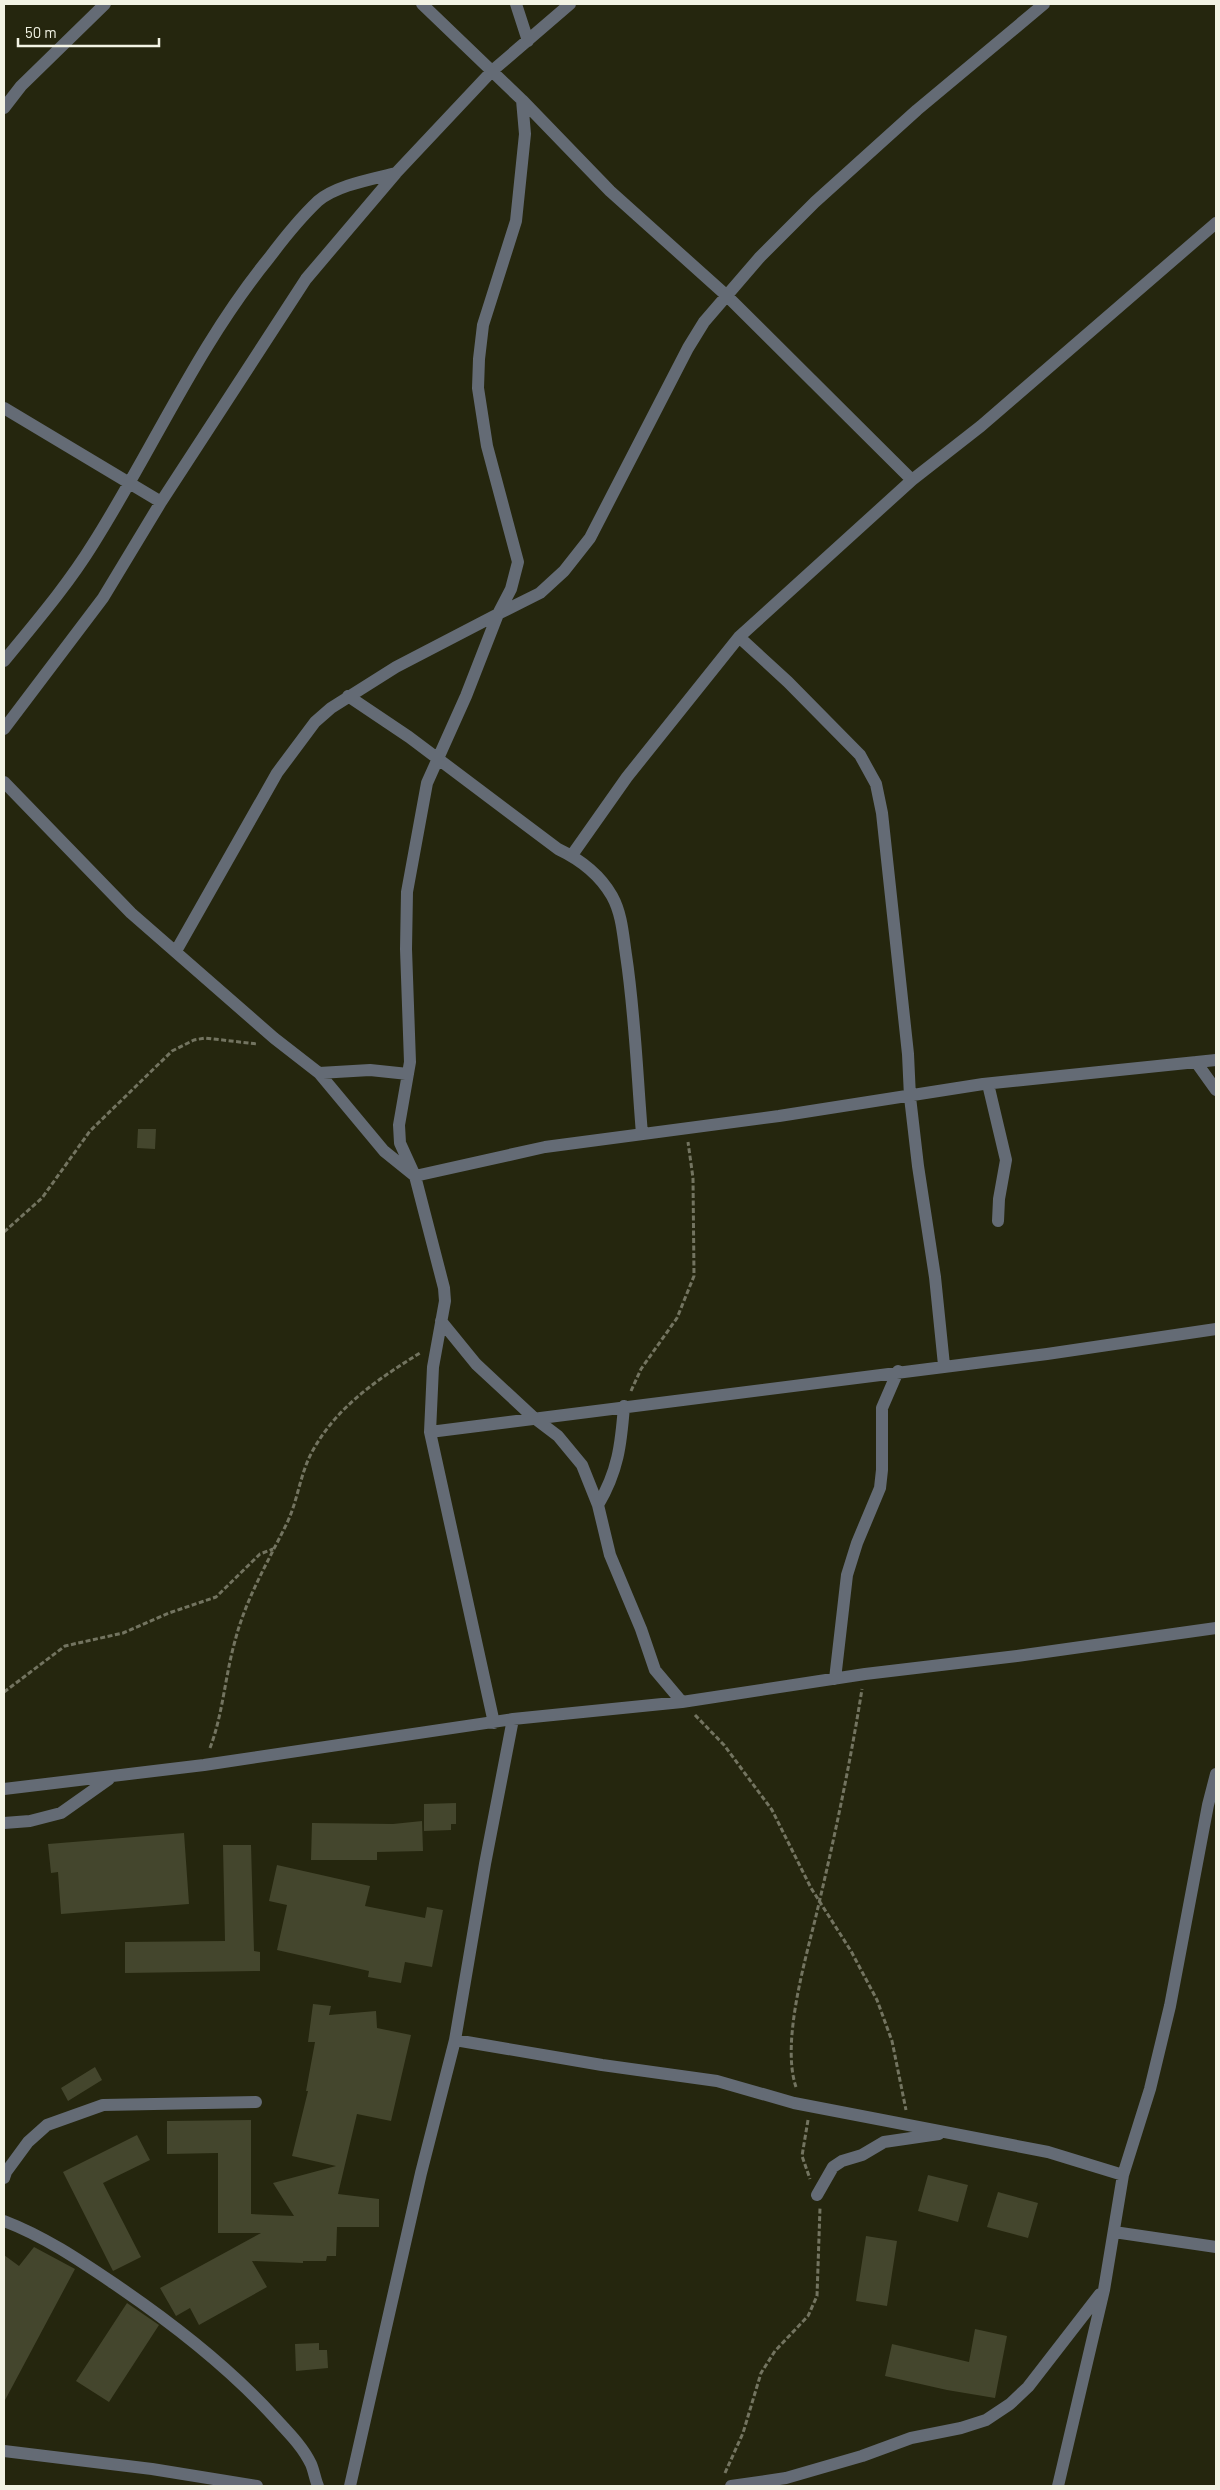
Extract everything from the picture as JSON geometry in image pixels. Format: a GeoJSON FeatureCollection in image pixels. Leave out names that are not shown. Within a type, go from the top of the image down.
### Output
{"type":"FeatureCollection","features":[{"type":"Feature","properties":{"kind":"street"},"geometry":{"type":"LineString","coordinates":[[4,108],[21,86],[106,4]]}},
{"type":"Feature","properties":{"kind":"street"},"geometry":{"type":"LineString","coordinates":[[422,4],[522,100],[610,191],[727,296],[912,480]]}},
{"type":"Feature","properties":{"kind":"street"},"geometry":{"type":"LineString","coordinates":[[516,4],[528,41]]}},
{"type":"Feature","properties":{"kind":"street"},"geometry":{"type":"LineString","coordinates":[[4,729],[104,598],[161,502],[306,279],[396,173],[492,71],[570,4]]}},
{"type":"Feature","properties":{"kind":"street"},"geometry":{"type":"LineString","coordinates":[[176,951],[276,773],[315,722],[348,696],[396,667],[540,593],[564,571],[590,538],[688,348],[704,322],[760,257],[815,202],[917,110],[1044,4]]}},
{"type":"Feature","properties":{"kind":"street"},"geometry":{"type":"LineString","coordinates":[[494,1723],[430,1432],[432,1367],[445,1301],[443,1276],[415,1176],[400,1143],[399,1125],[408,1074],[410,1038],[406,949],[407,892],[426,782],[438,759],[498,614],[512,588],[518,562],[487,446],[478,388],[483,325],[516,221],[525,134],[522,100]]}},
{"type":"Feature","properties":{"kind":"street"},"geometry":{"type":"LineString","coordinates":[[4,661],[93,545],[210,338],[252,278],[294,226],[320,200],[351,185],[396,173]]}},
{"type":"Feature","properties":{"kind":"street"},"geometry":{"type":"LineString","coordinates":[[572,855],[627,777],[739,637],[912,480],[982,426],[1216,223]]}},
{"type":"Feature","properties":{"kind":"street"},"geometry":{"type":"LineString","coordinates":[[4,408],[161,502]]}},
{"type":"Feature","properties":{"kind":"street"},"geometry":{"type":"LineString","coordinates":[[739,637],[788,682],[860,755],[876,784],[882,813],[905,1020],[910,1097],[918,1166],[935,1278],[944,1365]]}},
{"type":"Feature","properties":{"kind":"street"},"geometry":{"type":"LineString","coordinates":[[348,696],[438,759],[558,848],[572,855],[605,885],[613,897],[621,921],[630,979],[642,1134]]}},
{"type":"Feature","properties":{"kind":"street"},"geometry":{"type":"LineString","coordinates":[[4,782],[130,913],[319,1074],[384,1151],[415,1176]]}},
{"type":"Feature","properties":{"kind":"street"},"geometry":{"type":"LineString","coordinates":[[415,1176],[545,1147],[686,1129],[988,1084],[1216,1060]]}},
{"type":"Feature","properties":{"kind":"street"},"geometry":{"type":"LineString","coordinates":[[1196,1062],[1216,1090]]}},
{"type":"Feature","properties":{"kind":"street"},"geometry":{"type":"LineString","coordinates":[[319,1074],[370,1070],[408,1074]]}},
{"type":"Feature","properties":{"kind":"street"},"geometry":{"type":"LineString","coordinates":[[988,1084],[1006,1160],[999,1199],[998,1221]]}},
{"type":"Feature","properties":{"kind":"street"},"geometry":{"type":"LineString","coordinates":[[441,1321],[476,1364],[533,1417],[558,1436],[572,1451],[592,1486],[610,1555],[641,1629],[655,1670],[682,1702]]}},
{"type":"Feature","properties":{"kind":"street"},"geometry":{"type":"LineString","coordinates":[[430,1432],[1216,1329]]}},
{"type":"Feature","properties":{"kind":"street"},"geometry":{"type":"LineString","coordinates":[[835,1679],[847,1575],[857,1543],[880,1488],[882,1470],[882,1408],[898,1371]]}},
{"type":"Feature","properties":{"kind":"street"},"geometry":{"type":"LineString","coordinates":[[598,1505],[613,1477],[619,1457],[624,1406]]}},
{"type":"Feature","properties":{"kind":"street"},"geometry":{"type":"LineString","coordinates":[[4,1789],[204,1765],[513,1719],[682,1702],[865,1674],[1017,1656],[1216,1628]]}},
{"type":"Feature","properties":{"kind":"street"},"geometry":{"type":"LineString","coordinates":[[350,2486],[414,2201],[456,2040],[485,1864],[513,1719]]}},
{"type":"Feature","properties":{"kind":"street"},"geometry":{"type":"LineString","coordinates":[[1058,2486],[1104,2290],[1123,2175],[1150,2089],[1170,2006],[1208,1805],[1216,1774]]}},
{"type":"Feature","properties":{"kind":"street"},"geometry":{"type":"LineString","coordinates":[[4,1823],[46,1818],[61,1813],[114,1776]]}},
{"type":"Feature","properties":{"kind":"street"},"geometry":{"type":"LineString","coordinates":[[456,2040],[602,2065],[696,2077],[803,2105],[1048,2152],[1123,2175]]}},
{"type":"Feature","properties":{"kind":"street"},"geometry":{"type":"LineString","coordinates":[[4,2178],[6,2172],[28,2142],[46,2125],[104,2105],[256,2102]]}},
{"type":"Feature","properties":{"kind":"street"},"geometry":{"type":"LineString","coordinates":[[817,2195],[833,2167],[842,2161],[862,2155],[884,2142],[947,2133]]}},
{"type":"Feature","properties":{"kind":"street"},"geometry":{"type":"LineString","coordinates":[[4,2221],[25,2229],[62,2249],[150,2308],[205,2350],[242,2383],[295,2440],[310,2464],[318,2486]]}},
{"type":"Feature","properties":{"kind":"street"},"geometry":{"type":"LineString","coordinates":[[1114,2232],[1216,2247]]}},
{"type":"Feature","properties":{"kind":"street"},"geometry":{"type":"LineString","coordinates":[[726,2483],[786,2478],[862,2456],[911,2438],[961,2428],[986,2420],[1010,2404],[1028,2387],[1104,2290]]}},
{"type":"Feature","properties":{"kind":"street"},"geometry":{"type":"LineString","coordinates":[[4,2451],[152,2469],[256,2486]]}},
{"type":"Feature","properties":{"kind":"path"},"geometry":{"type":"LineString","coordinates":[[4,1232],[42,1198],[90,1131],[172,1051],[194,1040],[205,1038],[283,1045]]}},
{"type":"Feature","properties":{"kind":"path"},"geometry":{"type":"LineString","coordinates":[[624,1406],[641,1370],[677,1318],[694,1276],[693,1178],[686,1129]]}},
{"type":"Feature","properties":{"kind":"path"},"geometry":{"type":"LineString","coordinates":[[204,1765],[217,1729],[228,1667],[242,1616],[262,1568],[294,1509],[312,1452],[329,1426],[350,1402],[372,1384],[438,1342]]}},
{"type":"Feature","properties":{"kind":"path"},"geometry":{"type":"LineString","coordinates":[[4,1692],[65,1646],[123,1633],[216,1597],[260,1554],[273,1549]]}},
{"type":"Feature","properties":{"kind":"path"},"geometry":{"type":"LineString","coordinates":[[726,2483],[761,2373],[775,2351],[812,2309],[817,2296],[821,2222],[817,2195],[802,2156],[808,2124],[793,2080],[791,2061],[794,2024],[807,1948],[851,1759],[865,1674]]}},
{"type":"Feature","properties":{"kind":"path"},"geometry":{"type":"LineString","coordinates":[[682,1702],[724,1745],[772,1810],[819,1901],[851,1951],[877,2000],[892,2041],[909,2125]]}},
{"type":"Feature","properties":{"kind":"building"},"geometry":{"type":"Polygon","coordinates":[[[138,1129],[156,1129],[155,1149],[137,1148],[138,1129]]]}},
{"type":"Feature","properties":{"kind":"building"},"geometry":{"type":"Polygon","coordinates":[[[456,1803],[456,1824],[451,1824],[451,1830],[424,1831],[424,1804],[456,1803]]]}},
{"type":"Feature","properties":{"kind":"building"},"geometry":{"type":"Polygon","coordinates":[[[422,1821],[423,1851],[377,1852],[377,1860],[311,1860],[312,1823],[393,1824],[422,1821]]]}},
{"type":"Feature","properties":{"kind":"building"},"geometry":{"type":"Polygon","coordinates":[[[184,1833],[189,1904],[61,1914],[58,1872],[51,1873],[48,1844],[184,1833]]]}},
{"type":"Feature","properties":{"kind":"building"},"geometry":{"type":"Polygon","coordinates":[[[223,1845],[251,1845],[254,1951],[260,1952],[260,1971],[125,1973],[125,1942],[225,1941],[223,1845]]]}},
{"type":"Feature","properties":{"kind":"building"},"geometry":{"type":"Polygon","coordinates":[[[277,1865],[370,1886],[365,1906],[425,1918],[427,1907],[443,1910],[432,1967],[405,1962],[401,1983],[368,1977],[369,1971],[277,1950],[287,1905],[269,1901],[277,1865]]]}},
{"type":"Feature","properties":{"kind":"building"},"geometry":{"type":"Polygon","coordinates":[[[313,2004],[331,2006],[329,2015],[376,2011],[377,2028],[411,2035],[391,2121],[357,2114],[338,2194],[379,2199],[379,2227],[337,2227],[336,2256],[327,2256],[326,2261],[303,2261],[303,2263],[252,2261],[267,2287],[199,2325],[190,2308],[176,2316],[160,2288],[261,2233],[218,2233],[218,2153],[167,2154],[167,2121],[251,2120],[251,2214],[294,2216],[273,2183],[336,2166],[292,2156],[308,2091],[306,2091],[315,2042],[308,2042],[313,2004]]]}},
{"type":"Feature","properties":{"kind":"building"},"geometry":{"type":"Polygon","coordinates":[[[95,2067],[102,2080],[68,2101],[61,2088],[95,2067]]]}},
{"type":"Feature","properties":{"kind":"building"},"geometry":{"type":"Polygon","coordinates":[[[137,2135],[150,2160],[103,2183],[141,2257],[113,2271],[63,2172],[137,2135]]]}},
{"type":"Feature","properties":{"kind":"building"},"geometry":{"type":"Polygon","coordinates":[[[928,2175],[968,2185],[958,2222],[918,2211],[928,2175]]]}},
{"type":"Feature","properties":{"kind":"building"},"geometry":{"type":"Polygon","coordinates":[[[998,2192],[1038,2203],[1028,2238],[987,2227],[998,2192]]]}},
{"type":"Feature","properties":{"kind":"building"},"geometry":{"type":"Polygon","coordinates":[[[866,2236],[897,2241],[887,2306],[856,2301],[866,2236]]]}},
{"type":"Feature","properties":{"kind":"building"},"geometry":{"type":"Polygon","coordinates":[[[34,2247],[75,2269],[4,2402],[4,2255],[19,2266],[34,2247]]]}},
{"type":"Feature","properties":{"kind":"building"},"geometry":{"type":"Polygon","coordinates":[[[127,2303],[159,2325],[109,2402],[76,2381],[127,2303]]]}},
{"type":"Feature","properties":{"kind":"building"},"geometry":{"type":"Polygon","coordinates":[[[975,2329],[1007,2336],[995,2398],[947,2390],[885,2376],[892,2344],[969,2362],[975,2329]]]}},
{"type":"Feature","properties":{"kind":"building"},"geometry":{"type":"Polygon","coordinates":[[[319,2343],[319,2350],[327,2350],[328,2368],[296,2371],[295,2344],[319,2343]]]}}]}
